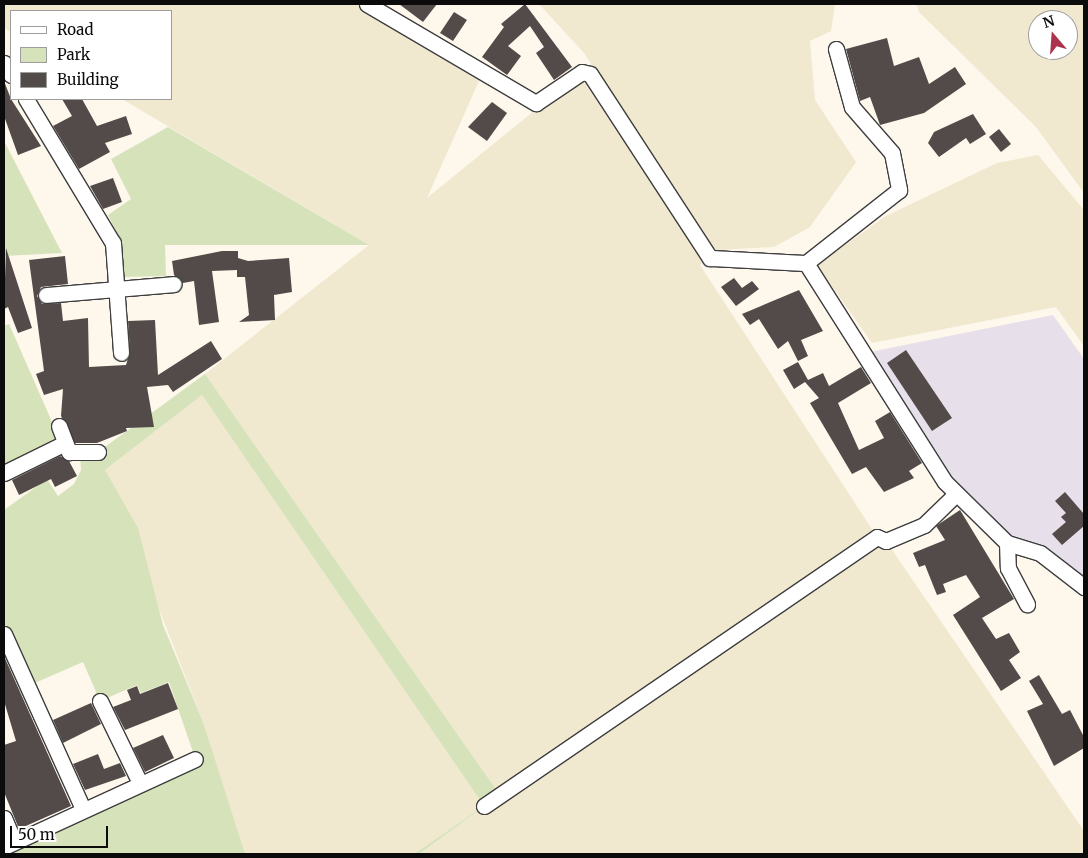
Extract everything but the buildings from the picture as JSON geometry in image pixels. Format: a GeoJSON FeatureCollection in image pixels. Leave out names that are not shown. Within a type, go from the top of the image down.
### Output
{"type":"FeatureCollection","features":[{"type":"Feature","properties":{"kind":"street"},"geometry":{"type":"LineString","coordinates":[[367,4],[536,103],[582,72],[590,74],[710,258],[806,263],[899,190],[892,153],[852,107],[836,49]]}},
{"type":"Feature","properties":{"kind":"street"},"geometry":{"type":"LineString","coordinates":[[27,100],[113,243],[121,353]]}},
{"type":"Feature","properties":{"kind":"street"},"geometry":{"type":"LineString","coordinates":[[806,263],[956,494],[1006,543],[1040,553],[1084,587]]}},
{"type":"Feature","properties":{"kind":"street"},"geometry":{"type":"LineString","coordinates":[[46,295],[174,284]]}},
{"type":"Feature","properties":{"kind":"street"},"geometry":{"type":"LineString","coordinates":[[60,426],[69,452],[98,452]]}},
{"type":"Feature","properties":{"kind":"street"},"geometry":{"type":"LineString","coordinates":[[4,473],[65,443]]}},
{"type":"Feature","properties":{"kind":"street"},"geometry":{"type":"LineString","coordinates":[[484,806],[877,537],[886,541],[924,526],[956,494]]}},
{"type":"Feature","properties":{"kind":"street"},"geometry":{"type":"LineString","coordinates":[[1006,543],[1008,568],[1027,604]]}},
{"type":"Feature","properties":{"kind":"street"},"geometry":{"type":"LineString","coordinates":[[4,634],[84,809]]}},
{"type":"Feature","properties":{"kind":"street"},"geometry":{"type":"LineString","coordinates":[[100,701],[140,783]]}},
{"type":"Feature","properties":{"kind":"street"},"geometry":{"type":"LineString","coordinates":[[4,818],[9,844],[195,759]]}},
{"type":"Feature","properties":{"kind":"shaded area"},"geometry":{"type":"Polygon","coordinates":[[[4,4],[358,4],[482,74],[427,198],[582,72],[710,258],[700,265],[877,537],[886,541],[1084,831],[1084,854],[419,854],[500,795],[205,374],[369,245],[124,100],[172,100],[172,10],[10,10],[10,31],[4,28],[4,4]]]}},
{"type":"Feature","properties":{"kind":"shaded area"},"geometry":{"type":"Polygon","coordinates":[[[539,4],[835,4],[831,31],[810,41],[815,100],[856,162],[810,227],[774,247],[714,250],[584,53],[539,4]]]}},
{"type":"Feature","properties":{"kind":"shaded area"},"geometry":{"type":"Polygon","coordinates":[[[916,4],[1084,4],[1084,193],[1036,127],[919,12],[916,4]]]}},
{"type":"Feature","properties":{"kind":"shaded area"},"geometry":{"type":"Polygon","coordinates":[[[1038,155],[1084,210],[1084,346],[1056,307],[872,343],[817,265],[886,216],[997,163],[1038,155]]]}},
{"type":"Feature","properties":{"kind":"shaded area"},"geometry":{"type":"Polygon","coordinates":[[[1053,315],[1084,359],[1084,587],[1040,553],[1007,543],[967,506],[865,353],[1053,315]]]}},
{"type":"Feature","properties":{"kind":"shaded area"},"geometry":{"type":"Polygon","coordinates":[[[202,395],[484,806],[414,854],[245,854],[242,850],[203,722],[105,470],[202,395]]]}},
{"type":"Feature","properties":{"kind":"green space"},"geometry":{"type":"Polygon","coordinates":[[[168,127],[369,245],[165,245],[166,276],[124,277],[122,243],[108,215],[131,199],[111,159],[168,127]]]}},
{"type":"Feature","properties":{"kind":"green space"},"geometry":{"type":"Polygon","coordinates":[[[4,141],[62,253],[4,256],[4,141]]]}},
{"type":"Feature","properties":{"kind":"green space"},"geometry":{"type":"Polygon","coordinates":[[[9,324],[60,440],[4,468],[4,326],[9,324]]]}},
{"type":"Feature","properties":{"kind":"green space"},"geometry":{"type":"Polygon","coordinates":[[[205,374],[500,795],[419,854],[414,854],[484,806],[202,395],[105,470],[138,528],[163,625],[203,722],[245,854],[4,854],[195,758],[169,682],[141,693],[137,685],[100,701],[83,662],[28,686],[4,634],[4,510],[47,479],[58,496],[74,484],[81,470],[80,455],[98,452],[205,374]]]}}]}
